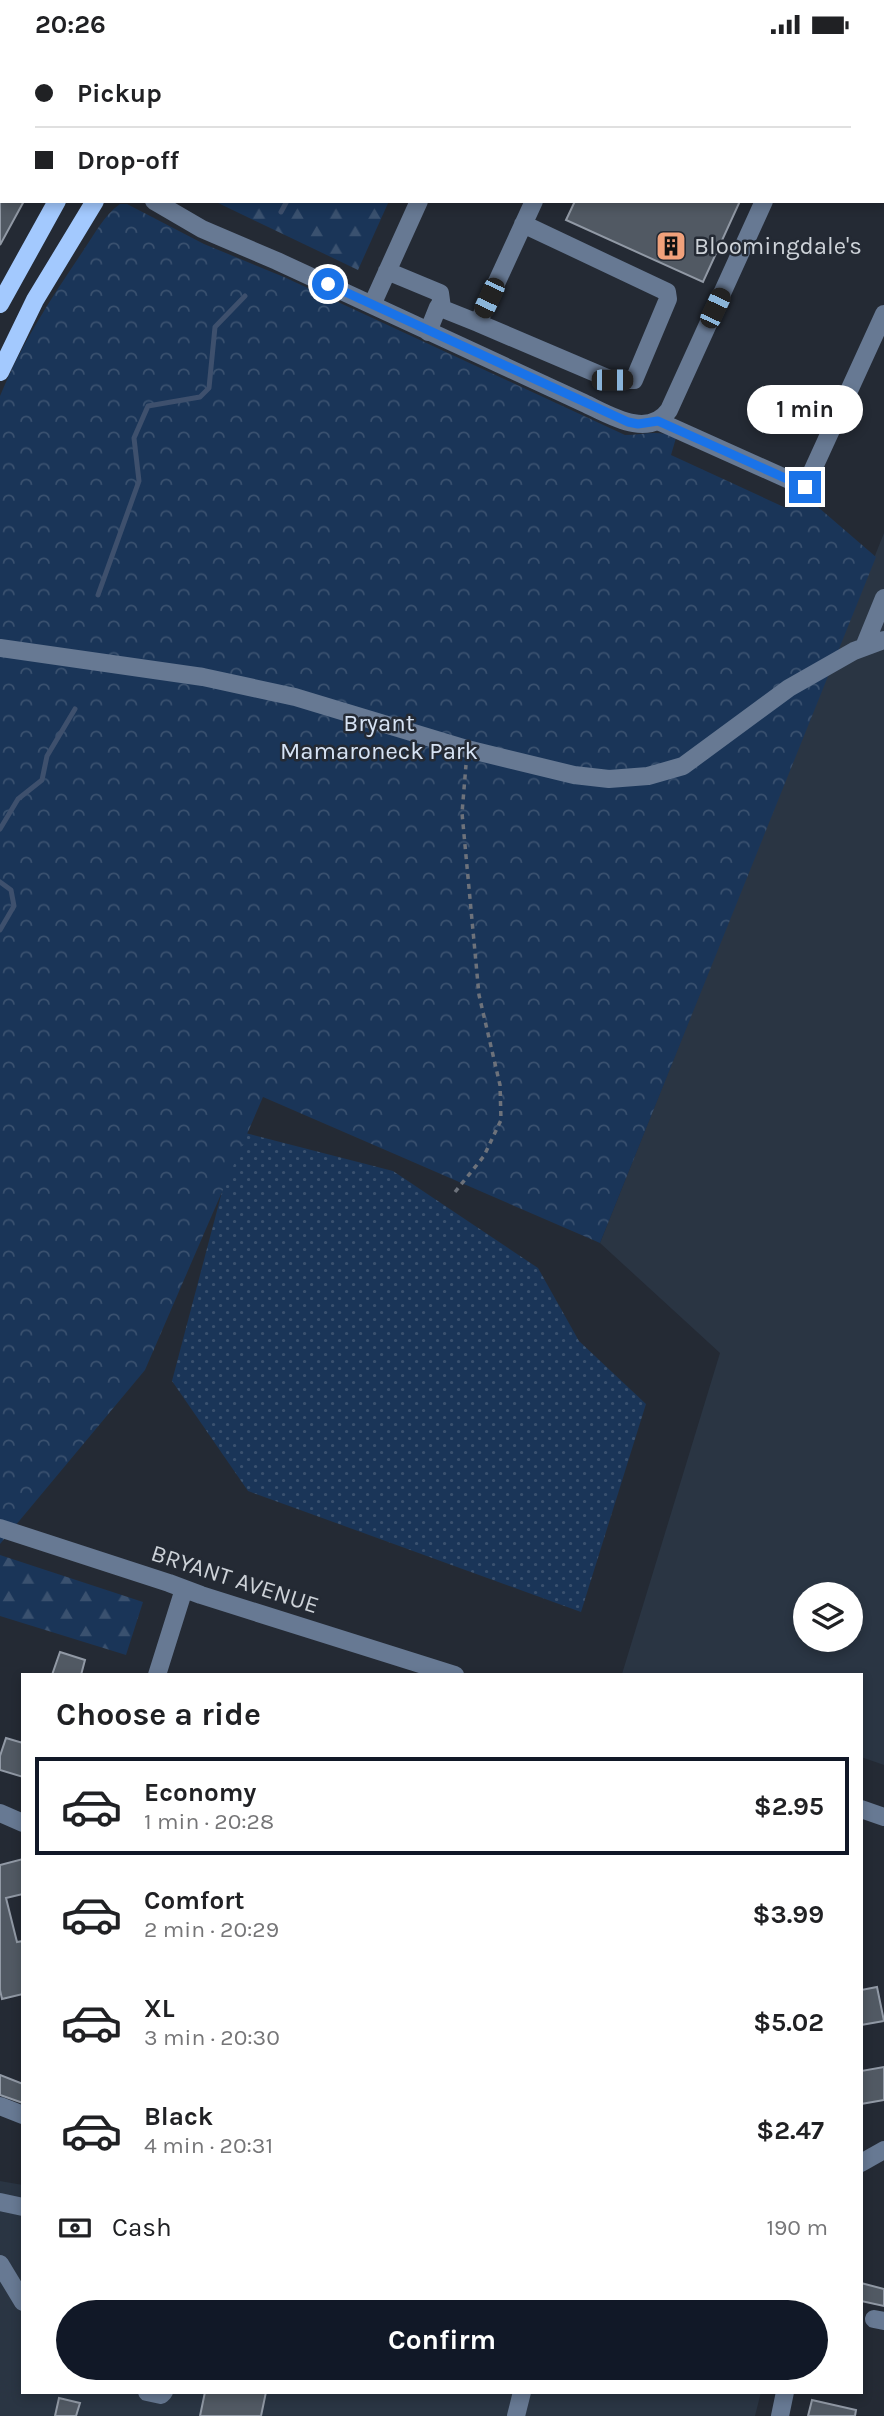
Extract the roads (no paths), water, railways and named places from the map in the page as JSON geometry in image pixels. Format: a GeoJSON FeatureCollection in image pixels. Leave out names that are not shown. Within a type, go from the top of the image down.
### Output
{"type":"FeatureCollection","features":[{"type":"Feature","properties":{"kind":"main road"},"geometry":{"type":"LineString","coordinates":[[0,305],[56,203]]}},
{"type":"Feature","properties":{"kind":"main road"},"geometry":{"type":"LineString","coordinates":[[0,372],[35,300],[94,203]]}},
{"type":"Feature","properties":{"kind":"street"},"geometry":{"type":"LineString","coordinates":[[157,203],[202,229],[628,422],[638,424],[658,421],[805,487],[884,314]]}},
{"type":"Feature","properties":{"kind":"street"},"geometry":{"type":"LineString","coordinates":[[372,305],[418,203]]}},
{"type":"Feature","properties":{"kind":"street"},"geometry":{"type":"LineString","coordinates":[[478,323],[533,203]]}},
{"type":"Feature","properties":{"kind":"street"},"geometry":{"type":"LineString","coordinates":[[658,421],[669,410],[763,203]]}},
{"type":"Feature","properties":{"kind":"street"},"geometry":{"type":"LineString","coordinates":[[428,332],[438,307],[612,380],[634,380],[668,299],[667,292],[523,224]]}},
{"type":"Feature","properties":{"kind":"street"},"geometry":{"type":"LineString","coordinates":[[387,271],[440,293],[442,308]]}},
{"type":"Feature","properties":{"kind":"street"},"geometry":{"type":"LineString","coordinates":[[864,647],[884,598]]}},
{"type":"Feature","properties":{"kind":"street"},"geometry":{"type":"LineString","coordinates":[[0,648],[216,680],[296,697],[467,749],[574,775],[609,779],[648,776],[683,766],[789,688],[884,639]]}},
{"type":"Feature","properties":{"kind":"street","name":"BRYANT AVENUE"},"geometry":{"type":"LineString","coordinates":[[0,1528],[450,1673]]}},
{"type":"Feature","properties":{"kind":"street"},"geometry":{"type":"LineString","coordinates":[[157,1673],[184,1589]]}},
{"type":"Feature","properties":{"kind":"street"},"geometry":{"type":"LineString","coordinates":[[863,1810],[884,1817]]}},
{"type":"Feature","properties":{"kind":"street"},"geometry":{"type":"LineString","coordinates":[[0,1813],[21,1822]]}},
{"type":"Feature","properties":{"kind":"street"},"geometry":{"type":"LineString","coordinates":[[0,2106],[21,2114]]}},
{"type":"Feature","properties":{"kind":"street"},"geometry":{"type":"LineString","coordinates":[[863,2163],[884,2150]]}},
{"type":"Feature","properties":{"kind":"street"},"geometry":{"type":"LineString","coordinates":[[0,2202],[21,2207]]}},
{"type":"Feature","properties":{"kind":"street"},"geometry":{"type":"LineString","coordinates":[[0,2265],[21,2299]]}},
{"type":"Feature","properties":{"kind":"street"},"geometry":{"type":"LineString","coordinates":[[516,2416],[522,2394]]}},
{"type":"Feature","properties":{"kind":"street"},"geometry":{"type":"LineString","coordinates":[[780,2416],[785,2394]]}},
{"type":"Feature","properties":{"kind":"waterway"},"geometry":{"type":"LineString","coordinates":[[281,212],[286,203]]}},
{"type":"Feature","properties":{"kind":"waterway"},"geometry":{"type":"LineString","coordinates":[[98,595],[139,481],[134,438],[148,406],[200,397],[209,388],[215,327],[245,296]]}},
{"type":"Feature","properties":{"kind":"waterway"},"geometry":{"type":"LineString","coordinates":[[0,829],[18,799],[42,780],[47,756],[75,709]]}},
{"type":"Feature","properties":{"kind":"waterway"},"geometry":{"type":"LineString","coordinates":[[0,882],[11,890],[14,906],[0,930]]}},
{"type":"Feature","properties":{"kind":"place","name":"Bloomingdale's"},"geometry":{"type":"Point","coordinates":[671,246]}},
{"type":"Feature","properties":{"kind":"park label","name":"Bryant Mamaroneck Park"},"geometry":{"type":"Point","coordinates":[379,737]}}]}
